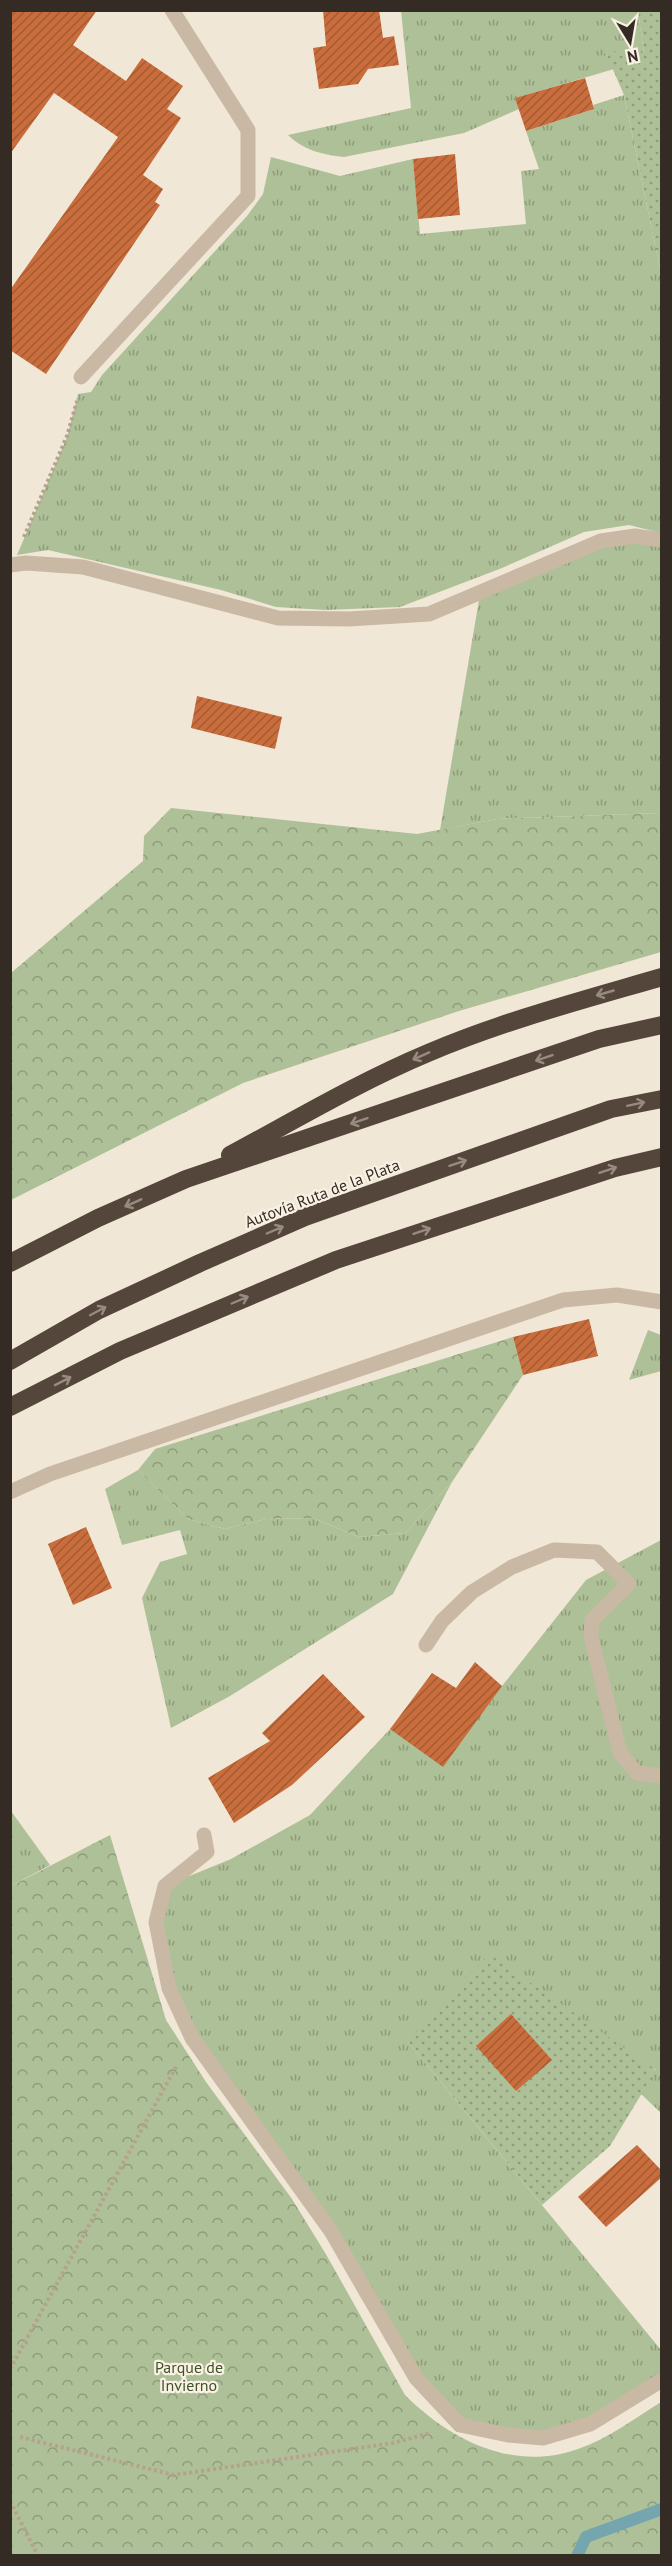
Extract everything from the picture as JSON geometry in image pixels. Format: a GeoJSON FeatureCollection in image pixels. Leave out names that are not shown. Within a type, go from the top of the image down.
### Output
{"type":"FeatureCollection","features":[{"type":"Feature","properties":{"kind":"highway"},"geometry":{"type":"LineString","coordinates":[[10,1263],[98,1218],[186,1179],[376,1076],[430,1052],[531,1015],[662,977]]}},
{"type":"Feature","properties":{"kind":"highway"},"geometry":{"type":"LineString","coordinates":[[186,1179],[599,1040],[662,1024]]}},
{"type":"Feature","properties":{"kind":"highway","name":"Autovía Ruta de la Plata"},"geometry":{"type":"LineString","coordinates":[[10,1361],[99,1310],[305,1217],[611,1109],[662,1098]]}},
{"type":"Feature","properties":{"kind":"highway"},"geometry":{"type":"LineString","coordinates":[[10,1407],[120,1351],[336,1260],[615,1168],[662,1157]]}},
{"type":"Feature","properties":{"kind":"street"},"geometry":{"type":"LineString","coordinates":[[81,377],[248,196],[248,130],[172,10]]}},
{"type":"Feature","properties":{"kind":"street"},"geometry":{"type":"LineString","coordinates":[[11,565],[26,563],[83,567],[278,618],[349,619],[429,614],[602,542],[635,536],[662,540]]}},
{"type":"Feature","properties":{"kind":"street"},"geometry":{"type":"LineString","coordinates":[[10,1492],[50,1474],[563,1300],[617,1295],[662,1302]]}},
{"type":"Feature","properties":{"kind":"street"},"geometry":{"type":"LineString","coordinates":[[426,1645],[442,1621],[471,1592],[512,1567],[554,1550],[597,1552],[629,1584],[592,1620],[591,1637],[620,1753],[637,1773],[662,1776]]}},
{"type":"Feature","properties":{"kind":"street"},"geometry":{"type":"LineString","coordinates":[[204,1835],[207,1852],[165,1886],[156,1922],[169,1988],[192,2038],[331,2231],[416,2378],[460,2425],[508,2435],[543,2438],[590,2424],[662,2380]]}},
{"type":"Feature","properties":{"kind":"path"},"geometry":{"type":"LineString","coordinates":[[11,565],[68,436],[81,377]]}},
{"type":"Feature","properties":{"kind":"path"},"geometry":{"type":"LineString","coordinates":[[10,2370],[192,2038]]}},
{"type":"Feature","properties":{"kind":"path"},"geometry":{"type":"LineString","coordinates":[[20,2437],[174,2475],[393,2443],[460,2425]]}},
{"type":"Feature","properties":{"kind":"path"},"geometry":{"type":"LineString","coordinates":[[10,2501],[38,2556]]}},
{"type":"Feature","properties":{"kind":"green space"},"geometry":{"type":"Polygon","coordinates":[[[401,11],[638,11],[644,53],[605,52],[614,69],[516,98],[519,109],[464,133],[344,157],[314,151],[288,135],[411,108],[401,11]]]}},
{"type":"Feature","properties":{"kind":"green space"},"geometry":{"type":"Polygon","coordinates":[[[638,11],[661,11],[661,273],[624,95],[605,51],[644,53],[638,11]]]}},
{"type":"Feature","properties":{"kind":"green space"},"geometry":{"type":"Polygon","coordinates":[[[624,95],[661,273],[661,533],[629,525],[584,532],[502,568],[400,607],[325,610],[276,607],[221,590],[48,550],[17,555],[67,437],[78,394],[91,392],[102,375],[247,216],[263,194],[271,157],[340,176],[413,159],[420,234],[526,224],[521,171],[539,169],[526,131],[594,109],[593,105],[624,95]]]}},
{"type":"Feature","properties":{"kind":"green space"},"geometry":{"type":"Polygon","coordinates":[[[661,540],[661,813],[497,819],[440,830],[480,594],[601,541],[661,540]]]}},
{"type":"Feature","properties":{"kind":"green space"},"geometry":{"type":"Polygon","coordinates":[[[171,808],[417,834],[497,819],[661,813],[661,952],[459,1011],[243,1083],[11,1200],[11,973],[143,861],[144,836],[171,808]]]}},
{"type":"Feature","properties":{"kind":"green space"},"geometry":{"type":"Polygon","coordinates":[[[648,1330],[661,1335],[661,1371],[629,1380],[648,1330]]]}},
{"type":"Feature","properties":{"kind":"green space"},"geometry":{"type":"Polygon","coordinates":[[[513,1337],[523,1375],[452,1482],[405,1533],[359,1537],[313,1518],[266,1519],[225,1529],[188,1519],[138,1470],[155,1449],[513,1337]]]}},
{"type":"Feature","properties":{"kind":"green space"},"geometry":{"type":"Polygon","coordinates":[[[138,1470],[188,1519],[225,1529],[266,1519],[313,1518],[359,1537],[405,1533],[452,1482],[393,1594],[230,1696],[171,1728],[142,1598],[160,1562],[187,1554],[180,1530],[122,1545],[105,1489],[138,1470]]]}},
{"type":"Feature","properties":{"kind":"green space"},"geometry":{"type":"Polygon","coordinates":[[[661,1540],[661,2113],[641,2094],[656,2069],[408,2042],[661,2350],[661,2380],[590,2424],[543,2438],[460,2425],[416,2378],[383,2319],[192,2038],[156,1922],[165,1886],[231,1859],[310,1815],[390,1729],[502,1686],[586,1580],[661,1540]]]}},
{"type":"Feature","properties":{"kind":"green space"},"geometry":{"type":"Polygon","coordinates":[[[11,1811],[50,1865],[10,1886],[11,1811]]]}},
{"type":"Feature","properties":{"kind":"green space","name":"Parque de Invierno"},"geometry":{"type":"Polygon","coordinates":[[[110,1835],[166,2020],[206,2082],[292,2199],[327,2256],[405,2395],[442,2426],[463,2438],[485,2448],[530,2457],[554,2455],[589,2445],[611,2434],[661,2402],[661,2555],[11,2555],[11,1886],[110,1835]]]}},
{"type":"Feature","properties":{"kind":"green space"},"geometry":{"type":"Polygon","coordinates":[[[489,1954],[656,2070],[610,2146],[542,2205],[408,2042],[441,2003],[489,1954]]]}},
{"type":"Feature","properties":{"kind":"building"},"geometry":{"type":"Polygon","coordinates":[[[10,10],[97,10],[73,45],[126,81],[142,58],[183,86],[167,109],[181,118],[143,175],[163,189],[155,202],[160,205],[46,374],[10,350],[10,290],[118,137],[54,93],[10,154],[10,10]]]}},
{"type":"Feature","properties":{"kind":"building"},"geometry":{"type":"Polygon","coordinates":[[[323,10],[379,10],[383,38],[394,36],[399,65],[368,69],[358,84],[319,89],[313,48],[326,46],[323,10]]]}},
{"type":"Feature","properties":{"kind":"building"},"geometry":{"type":"Polygon","coordinates":[[[585,78],[594,109],[526,131],[515,98],[585,78]]]}},
{"type":"Feature","properties":{"kind":"building"},"geometry":{"type":"Polygon","coordinates":[[[455,154],[460,215],[418,219],[413,159],[455,154]]]}},
{"type":"Feature","properties":{"kind":"building"},"geometry":{"type":"Polygon","coordinates":[[[197,696],[282,717],[275,749],[191,728],[197,696]]]}},
{"type":"Feature","properties":{"kind":"building"},"geometry":{"type":"Polygon","coordinates":[[[589,1319],[598,1356],[523,1375],[513,1337],[589,1319]]]}},
{"type":"Feature","properties":{"kind":"building"},"geometry":{"type":"Polygon","coordinates":[[[86,1527],[112,1588],[73,1605],[48,1544],[86,1527]]]}},
{"type":"Feature","properties":{"kind":"building"},"geometry":{"type":"Polygon","coordinates":[[[475,1662],[502,1686],[443,1767],[390,1729],[432,1673],[456,1688],[475,1662]]]}},
{"type":"Feature","properties":{"kind":"building"},"geometry":{"type":"Polygon","coordinates":[[[323,1674],[365,1717],[292,1785],[234,1823],[208,1778],[270,1741],[262,1733],[323,1674]]]}},
{"type":"Feature","properties":{"kind":"building"},"geometry":{"type":"Polygon","coordinates":[[[511,2014],[552,2060],[516,2091],[476,2046],[511,2014]]]}},
{"type":"Feature","properties":{"kind":"building"},"geometry":{"type":"Polygon","coordinates":[[[637,2145],[662,2171],[662,2177],[606,2227],[578,2197],[637,2145]]]}},
{"type":"Feature","properties":{"kind":"waterway"},"geometry":{"type":"LineString","coordinates":[[577,2556],[586,2537],[662,2509]]}}]}
